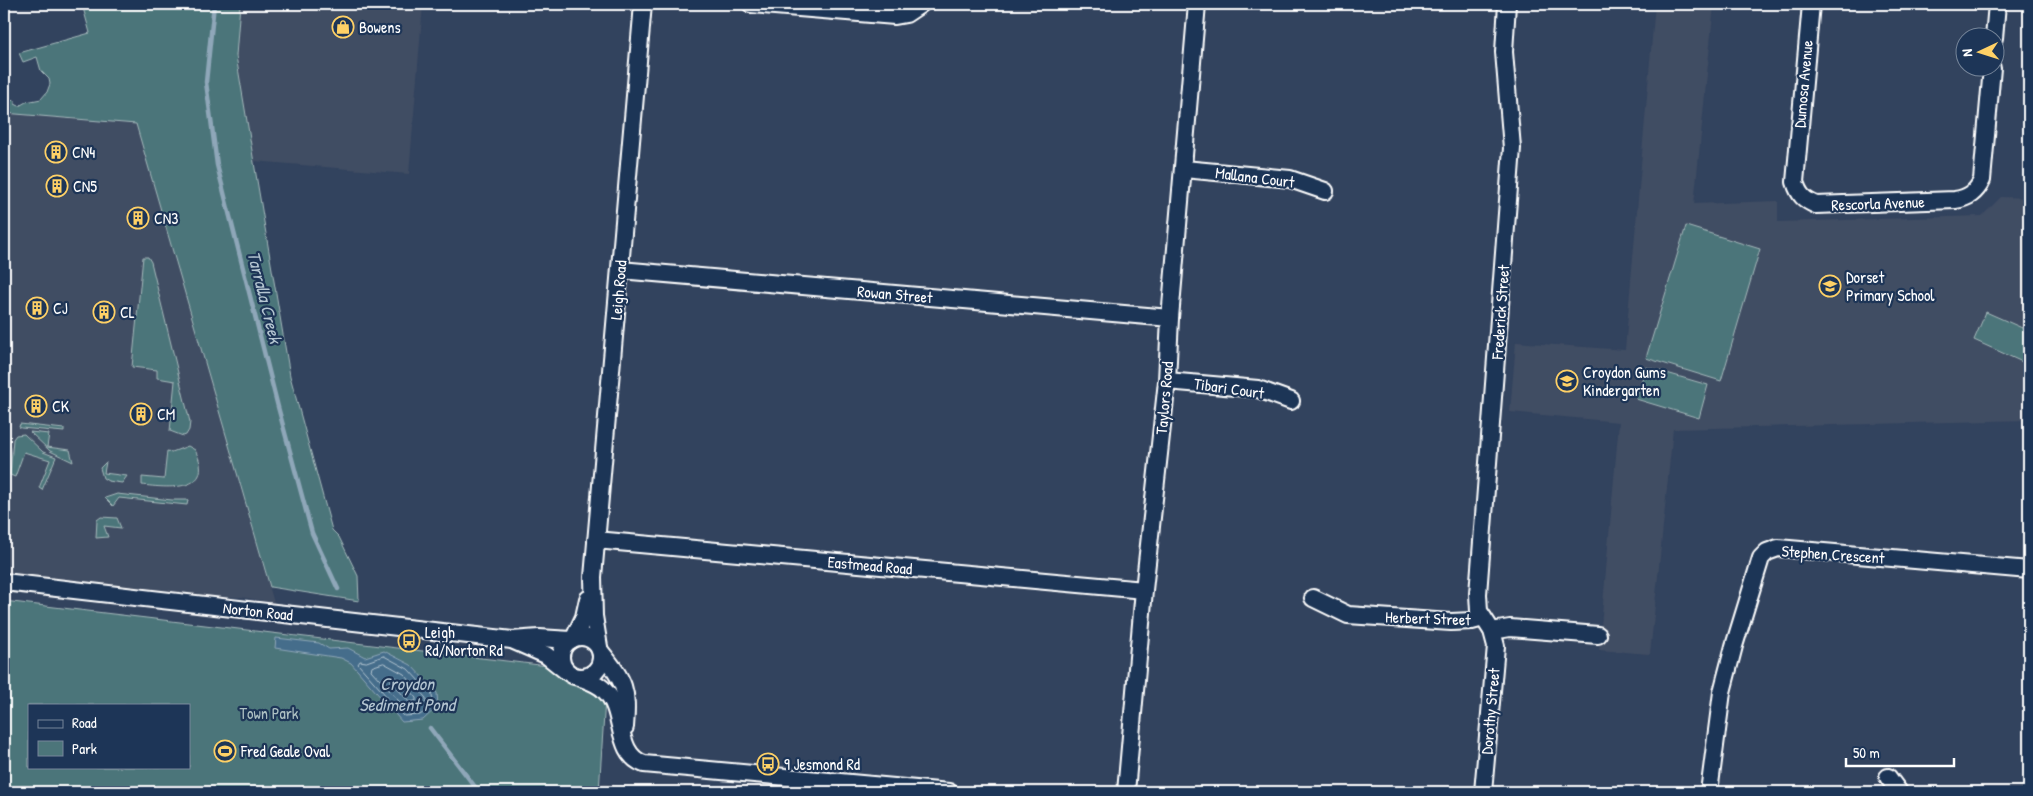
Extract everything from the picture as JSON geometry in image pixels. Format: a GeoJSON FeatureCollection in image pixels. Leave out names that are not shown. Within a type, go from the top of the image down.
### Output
{"type":"FeatureCollection","features":[{"type":"Feature","properties":{"kind":"street","name":"Leigh Road"},"geometry":{"type":"LineString","coordinates":[[600,650],[594,616],[593,577],[643,4]]}},
{"type":"Feature","properties":{"kind":"street"},"geometry":{"type":"LineString","coordinates":[[751,4],[895,16],[906,14],[921,4]]}},
{"type":"Feature","properties":{"kind":"street","name":"Taylors Road"},"geometry":{"type":"LineString","coordinates":[[1126,792],[1144,590],[1167,381],[1170,318],[1197,4]]}},
{"type":"Feature","properties":{"kind":"street","name":"Frederick Street"},"geometry":{"type":"LineString","coordinates":[[1487,625],[1479,611],[1478,594],[1512,148],[1504,52],[1507,4]]}},
{"type":"Feature","properties":{"kind":"street","name":"Dumosa Avenue"},"geometry":{"type":"LineString","coordinates":[[1796,165],[1811,4]]}},
{"type":"Feature","properties":{"kind":"street"},"geometry":{"type":"LineString","coordinates":[[1995,28],[1997,4]]}},
{"type":"Feature","properties":{"kind":"street","name":"Rescorla Avenue"},"geometry":{"type":"LineString","coordinates":[[1796,165],[1795,182],[1798,194],[1816,205],[1964,199],[1979,187],[1982,180],[1991,78]]}},
{"type":"Feature","properties":{"kind":"street","name":"Mallana Court"},"geometry":{"type":"LineString","coordinates":[[1184,169],[1290,179],[1325,191]]}},
{"type":"Feature","properties":{"kind":"street","name":"Rowan Street"},"geometry":{"type":"LineString","coordinates":[[620,270],[1170,318]]}},
{"type":"Feature","properties":{"kind":"street","name":"Tibari Court"},"geometry":{"type":"LineString","coordinates":[[1167,381],[1258,389],[1291,400]]}},
{"type":"Feature","properties":{"kind":"street","name":"Eastmead Road"},"geometry":{"type":"LineString","coordinates":[[596,540],[1144,590]]}},
{"type":"Feature","properties":{"kind":"street","name":"Stephen Crescent"},"geometry":{"type":"LineString","coordinates":[[1709,792],[1722,692],[1754,577],[1761,558],[1767,552],[1778,548],[2029,570]]}},
{"type":"Feature","properties":{"kind":"street","name":"Leigh Road"},"geometry":{"type":"LineString","coordinates":[[572,639],[584,617],[593,577]]}},
{"type":"Feature","properties":{"kind":"street","name":"Norton Road"},"geometry":{"type":"LineString","coordinates":[[4,582],[512,640],[539,638],[572,639]]}},
{"type":"Feature","properties":{"kind":"street","name":"Herbert Street"},"geometry":{"type":"LineString","coordinates":[[1313,598],[1348,615],[1451,622],[1472,621],[1510,628],[1598,635]]}},
{"type":"Feature","properties":{"kind":"street","name":"Dorothy Street"},"geometry":{"type":"LineString","coordinates":[[1483,792],[1496,646],[1487,625]]}},
{"type":"Feature","properties":{"kind":"street"},"geometry":{"type":"LineString","coordinates":[[600,650],[600,665],[597,670],[587,677],[574,674],[562,664],[562,651],[572,639],[579,637],[590,639],[600,650],[624,684],[627,698],[624,738]]}},
{"type":"Feature","properties":{"kind":"street","name":"Norton Road"},"geometry":{"type":"LineString","coordinates":[[512,640],[546,655],[574,674],[605,690],[613,702],[627,751],[636,762],[949,792]]}},
{"type":"Feature","properties":{"kind":"street"},"geometry":{"type":"LineString","coordinates":[[1888,777],[1899,792]]}},
{"type":"Feature","properties":{"kind":"shaded area"},"geometry":{"type":"Polygon","coordinates":[[[240,4],[423,4],[409,174],[254,161],[236,56],[240,4]]]}},
{"type":"Feature","properties":{"kind":"shaded area","name":"Dorset Primary School"},"geometry":{"type":"Polygon","coordinates":[[[1655,4],[1714,4],[1694,204],[1778,201],[1778,222],[1982,216],[2001,197],[2029,198],[2029,420],[1673,429],[1650,654],[1599,650],[1619,422],[1510,412],[1516,342],[1625,350],[1655,4]]]}},
{"type":"Feature","properties":{"kind":"shaded area"},"geometry":{"type":"Polygon","coordinates":[[[4,113],[136,124],[274,603],[241,597],[219,597],[4,572],[4,113]]]}},
{"type":"Feature","properties":{"kind":"shaded area"},"geometry":{"type":"Polygon","coordinates":[[[600,783],[638,788],[684,792],[599,792],[600,783]]]}},
{"type":"Feature","properties":{"kind":"green space"},"geometry":{"type":"Polygon","coordinates":[[[82,4],[240,4],[236,56],[290,376],[332,530],[339,537],[358,576],[359,601],[270,587],[136,124],[4,113],[4,102],[15,100],[15,104],[19,106],[26,102],[41,99],[47,92],[50,84],[49,79],[41,71],[37,57],[23,62],[19,53],[90,33],[82,4]]]}},
{"type":"Feature","properties":{"kind":"green space"},"geometry":{"type":"Polygon","coordinates":[[[1686,226],[1760,249],[1721,381],[1646,358],[1686,226]]]}},
{"type":"Feature","properties":{"kind":"green space"},"geometry":{"type":"Polygon","coordinates":[[[143,257],[148,257],[151,262],[190,422],[189,430],[183,436],[170,431],[175,381],[157,378],[157,370],[132,367],[143,257]]]}},
{"type":"Feature","properties":{"kind":"green space"},"geometry":{"type":"Polygon","coordinates":[[[1986,312],[2029,331],[2029,365],[1974,340],[1986,312]]]}},
{"type":"Feature","properties":{"kind":"green space"},"geometry":{"type":"Polygon","coordinates":[[[1646,367],[1708,385],[1699,418],[1636,399],[1646,367]]]}},
{"type":"Feature","properties":{"kind":"green space"},"geometry":{"type":"Polygon","coordinates":[[[20,424],[64,429],[64,432],[21,428],[19,427],[20,424]]]}},
{"type":"Feature","properties":{"kind":"green space"},"geometry":{"type":"Polygon","coordinates":[[[30,432],[49,434],[47,447],[70,450],[73,462],[50,451],[30,432]]]}},
{"type":"Feature","properties":{"kind":"green space"},"geometry":{"type":"Polygon","coordinates":[[[24,434],[43,452],[56,457],[42,490],[39,488],[50,460],[24,452],[15,477],[10,475],[13,439],[16,435],[24,434]]]}},
{"type":"Feature","properties":{"kind":"green space"},"geometry":{"type":"Polygon","coordinates":[[[188,446],[195,450],[200,464],[200,474],[194,481],[176,487],[142,485],[142,477],[164,479],[167,451],[172,452],[188,446]]]}},
{"type":"Feature","properties":{"kind":"green space"},"geometry":{"type":"Polygon","coordinates":[[[106,462],[104,473],[127,476],[122,483],[108,481],[103,478],[100,468],[106,462]]]}},
{"type":"Feature","properties":{"kind":"green space"},"geometry":{"type":"Polygon","coordinates":[[[117,494],[188,500],[187,505],[119,498],[113,506],[105,498],[117,494]]]}},
{"type":"Feature","properties":{"kind":"green space"},"geometry":{"type":"Polygon","coordinates":[[[101,517],[117,518],[121,528],[104,526],[108,537],[96,538],[97,520],[101,517]]]}},
{"type":"Feature","properties":{"kind":"green space","name":"Town Park"},"geometry":{"type":"Polygon","coordinates":[[[4,601],[548,666],[568,682],[589,688],[605,699],[599,792],[4,792],[4,601]]]}},
{"type":"Feature","properties":{"kind":"water","name":"Croydon Sediment Pond"},"geometry":{"type":"Polygon","coordinates":[[[276,638],[319,643],[329,649],[348,648],[365,657],[384,651],[411,665],[437,693],[438,706],[423,720],[402,722],[351,663],[341,658],[275,648],[276,638]]]}},
{"type":"Feature","properties":{"kind":"waterway","name":"Tarralla Creek"},"geometry":{"type":"LineString","coordinates":[[214,4],[206,82],[217,165],[312,533],[338,589]]}},
{"type":"Feature","properties":{"kind":"waterway","name":"Tarralla Creek"},"geometry":{"type":"LineString","coordinates":[[430,728],[479,792]]}},
{"type":"Feature","properties":{"kind":"place","name":"Bowens"},"geometry":{"type":"Point","coordinates":[343,27]}},
{"type":"Feature","properties":{"kind":"place","name":"CN4"},"geometry":{"type":"Point","coordinates":[56,152]}},
{"type":"Feature","properties":{"kind":"place","name":"CN5"},"geometry":{"type":"Point","coordinates":[57,186]}},
{"type":"Feature","properties":{"kind":"place","name":"CN3"},"geometry":{"type":"Point","coordinates":[138,218]}},
{"type":"Feature","properties":{"kind":"place","name":"Dorset Primary School"},"geometry":{"type":"Point","coordinates":[1830,286]}},
{"type":"Feature","properties":{"kind":"place","name":"CJ"},"geometry":{"type":"Point","coordinates":[37,308]}},
{"type":"Feature","properties":{"kind":"place","name":"CL"},"geometry":{"type":"Point","coordinates":[104,312]}},
{"type":"Feature","properties":{"kind":"place","name":"Croydon Gums Kindergarten"},"geometry":{"type":"Point","coordinates":[1567,381]}},
{"type":"Feature","properties":{"kind":"place","name":"CK"},"geometry":{"type":"Point","coordinates":[36,406]}},
{"type":"Feature","properties":{"kind":"place","name":"CM"},"geometry":{"type":"Point","coordinates":[141,414]}},
{"type":"Feature","properties":{"kind":"place","name":"Leigh Rd/Norton Rd"},"geometry":{"type":"Point","coordinates":[409,641]}},
{"type":"Feature","properties":{"kind":"place","name":"Fred Geale Oval"},"geometry":{"type":"Point","coordinates":[225,751]}},
{"type":"Feature","properties":{"kind":"place","name":"9 Jesmond Rd"},"geometry":{"type":"Point","coordinates":[768,764]}}]}
